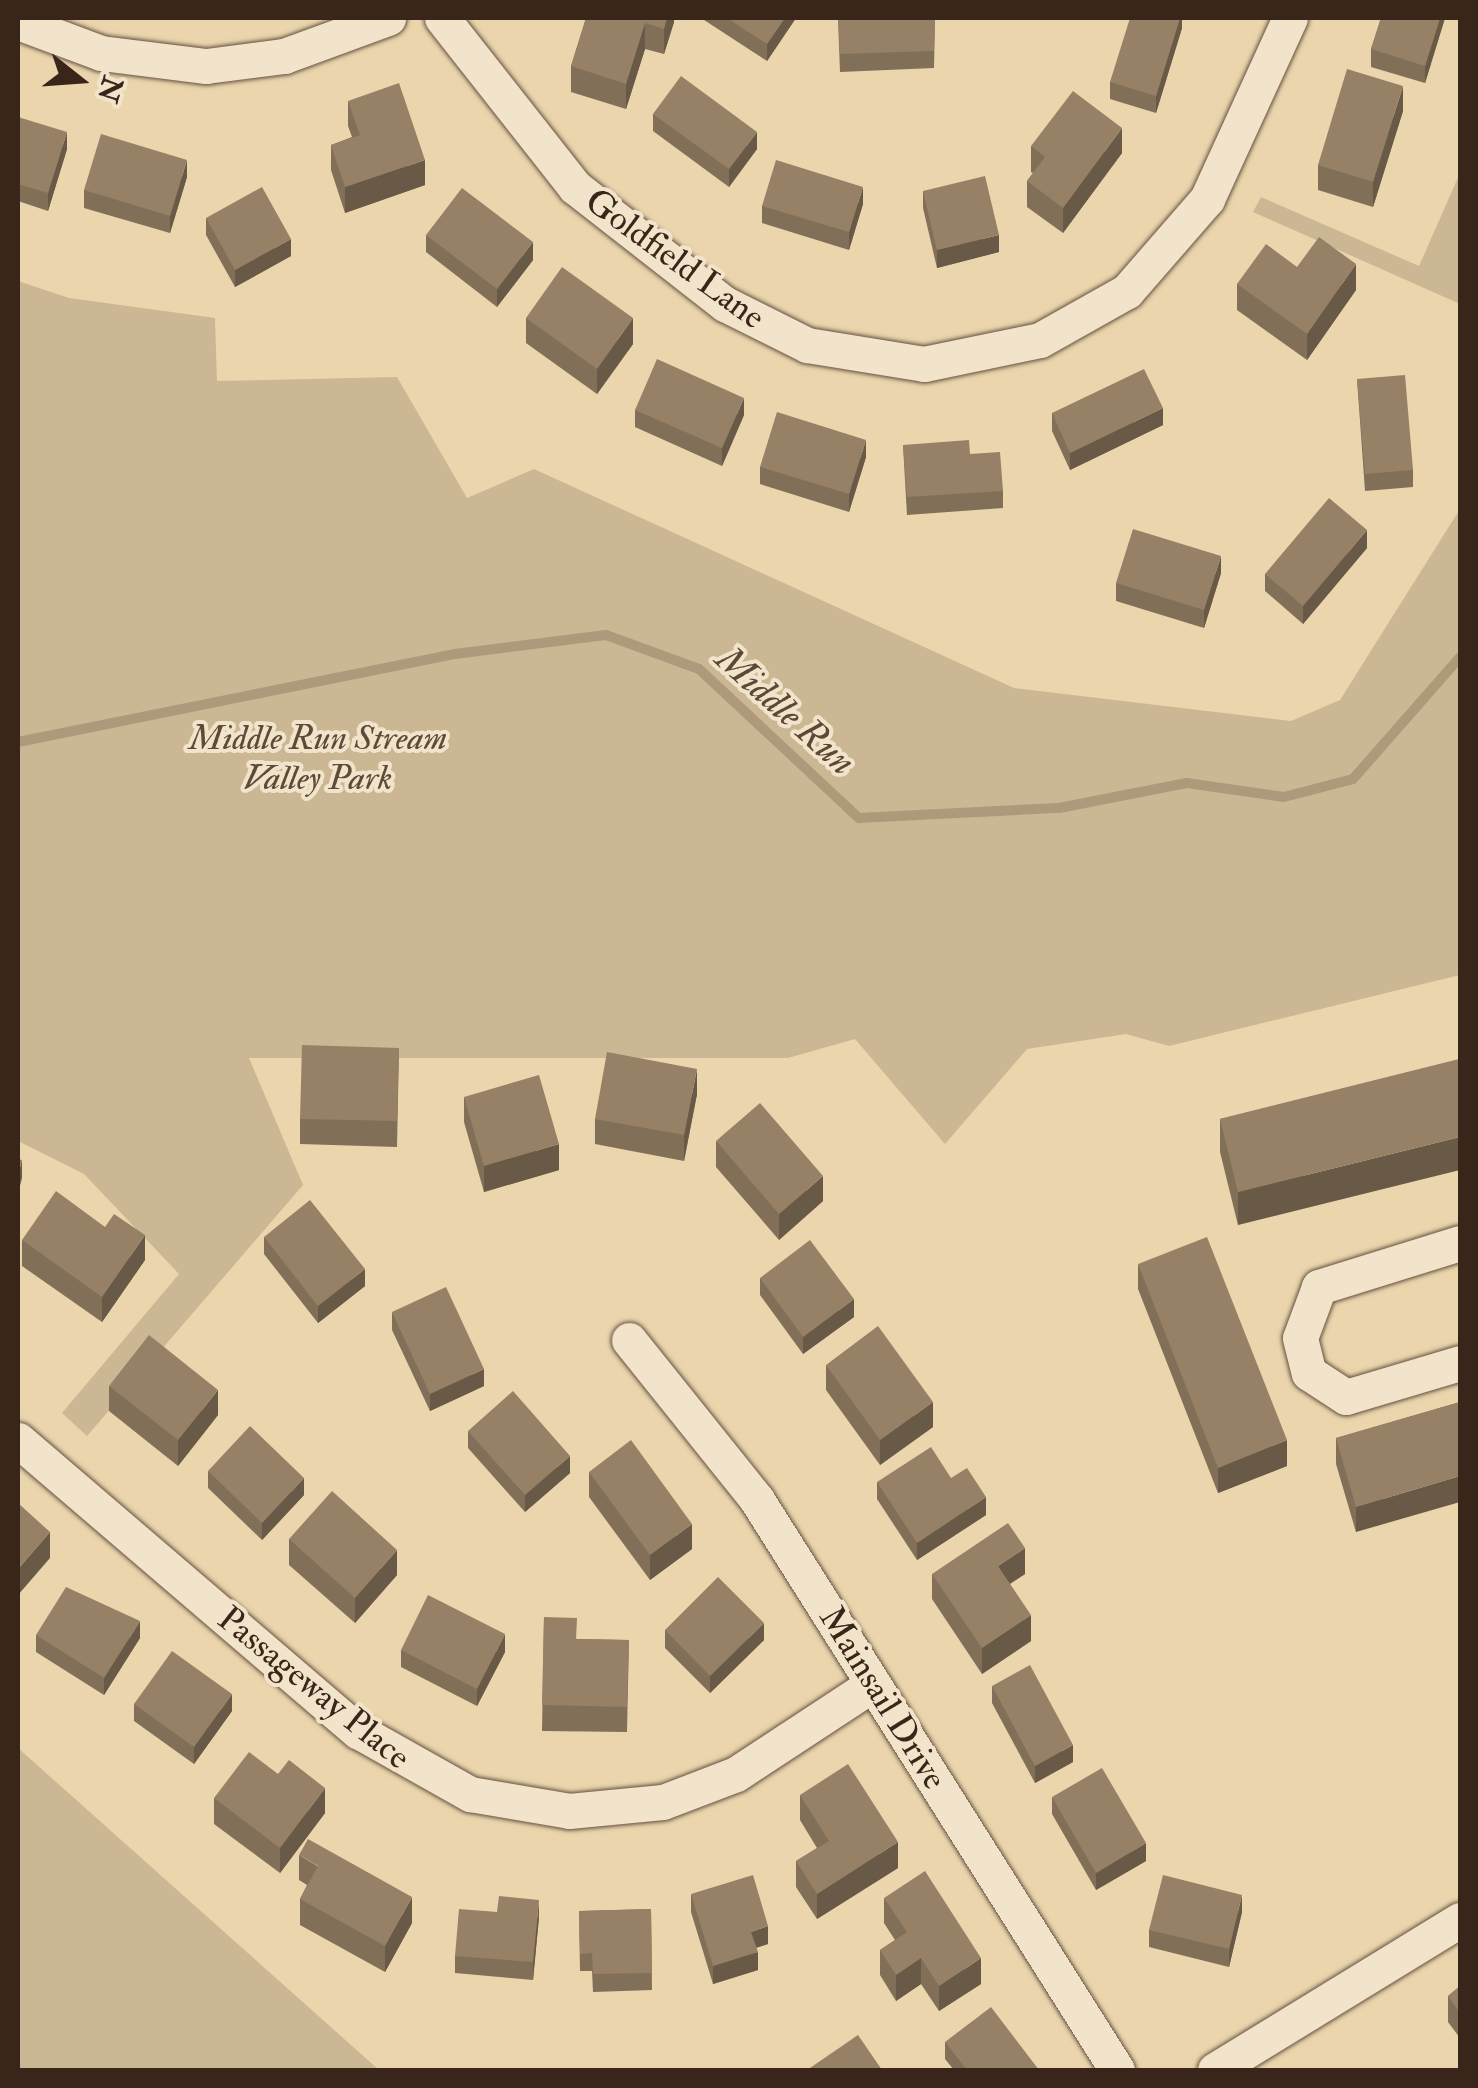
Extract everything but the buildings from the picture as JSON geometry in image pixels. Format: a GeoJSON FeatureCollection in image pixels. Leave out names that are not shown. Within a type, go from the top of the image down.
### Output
{"type":"FeatureCollection","features":[{"type":"Feature","properties":{"kind":"street"},"geometry":{"type":"LineString","coordinates":[[18,22],[101,53],[206,66],[284,56],[388,18]]}},
{"type":"Feature","properties":{"kind":"street","name":"Goldfield Lane"},"geometry":{"type":"LineString","coordinates":[[442,18],[575,187],[726,304],[807,346],[924,364],[1040,340],[1127,292],[1207,199],[1290,18]]}},
{"type":"Feature","properties":{"kind":"street"},"geometry":{"type":"LineString","coordinates":[[1460,1244],[1319,1287],[1300,1338],[1309,1373],[1346,1397],[1460,1364]]}},
{"type":"Feature","properties":{"kind":"street","name":"Mainsail Drive"},"geometry":{"type":"LineString","coordinates":[[630,1340],[757,1500],[1117,2070]]}},
{"type":"Feature","properties":{"kind":"street","name":"Passageway Place"},"geometry":{"type":"LineString","coordinates":[[18,1440],[358,1731],[470,1794],[569,1811],[663,1802],[736,1774],[873,1684]]}},
{"type":"Feature","properties":{"kind":"street"},"geometry":{"type":"LineString","coordinates":[[1215,2070],[1460,1920]]}},
{"type":"Feature","properties":{"kind":"green space"},"geometry":{"type":"Polygon","coordinates":[[[1460,173],[1460,304],[1253,212],[1261,197],[1419,266],[1460,173]]]}},
{"type":"Feature","properties":{"kind":"green space","name":"Middle Run Stream Valley Park"},"geometry":{"type":"Polygon","coordinates":[[[18,281],[69,298],[215,318],[217,381],[397,377],[467,498],[534,469],[1014,688],[1291,721],[1340,700],[1460,509],[1460,975],[1169,1046],[1126,1034],[1027,1049],[945,1144],[855,1039],[788,1058],[249,1058],[303,1185],[87,1436],[62,1413],[179,1274],[84,1174],[18,1141],[18,281]]]}},
{"type":"Feature","properties":{"kind":"green space"},"geometry":{"type":"Polygon","coordinates":[[[18,1748],[379,2070],[18,2070],[18,1748]]]}},
{"type":"Feature","properties":{"kind":"waterway","name":"Middle Run"},"geometry":{"type":"LineString","coordinates":[[18,742],[455,654],[606,635],[699,669],[859,818],[1059,808],[1187,783],[1284,797],[1353,779],[1460,657]]}}]}
